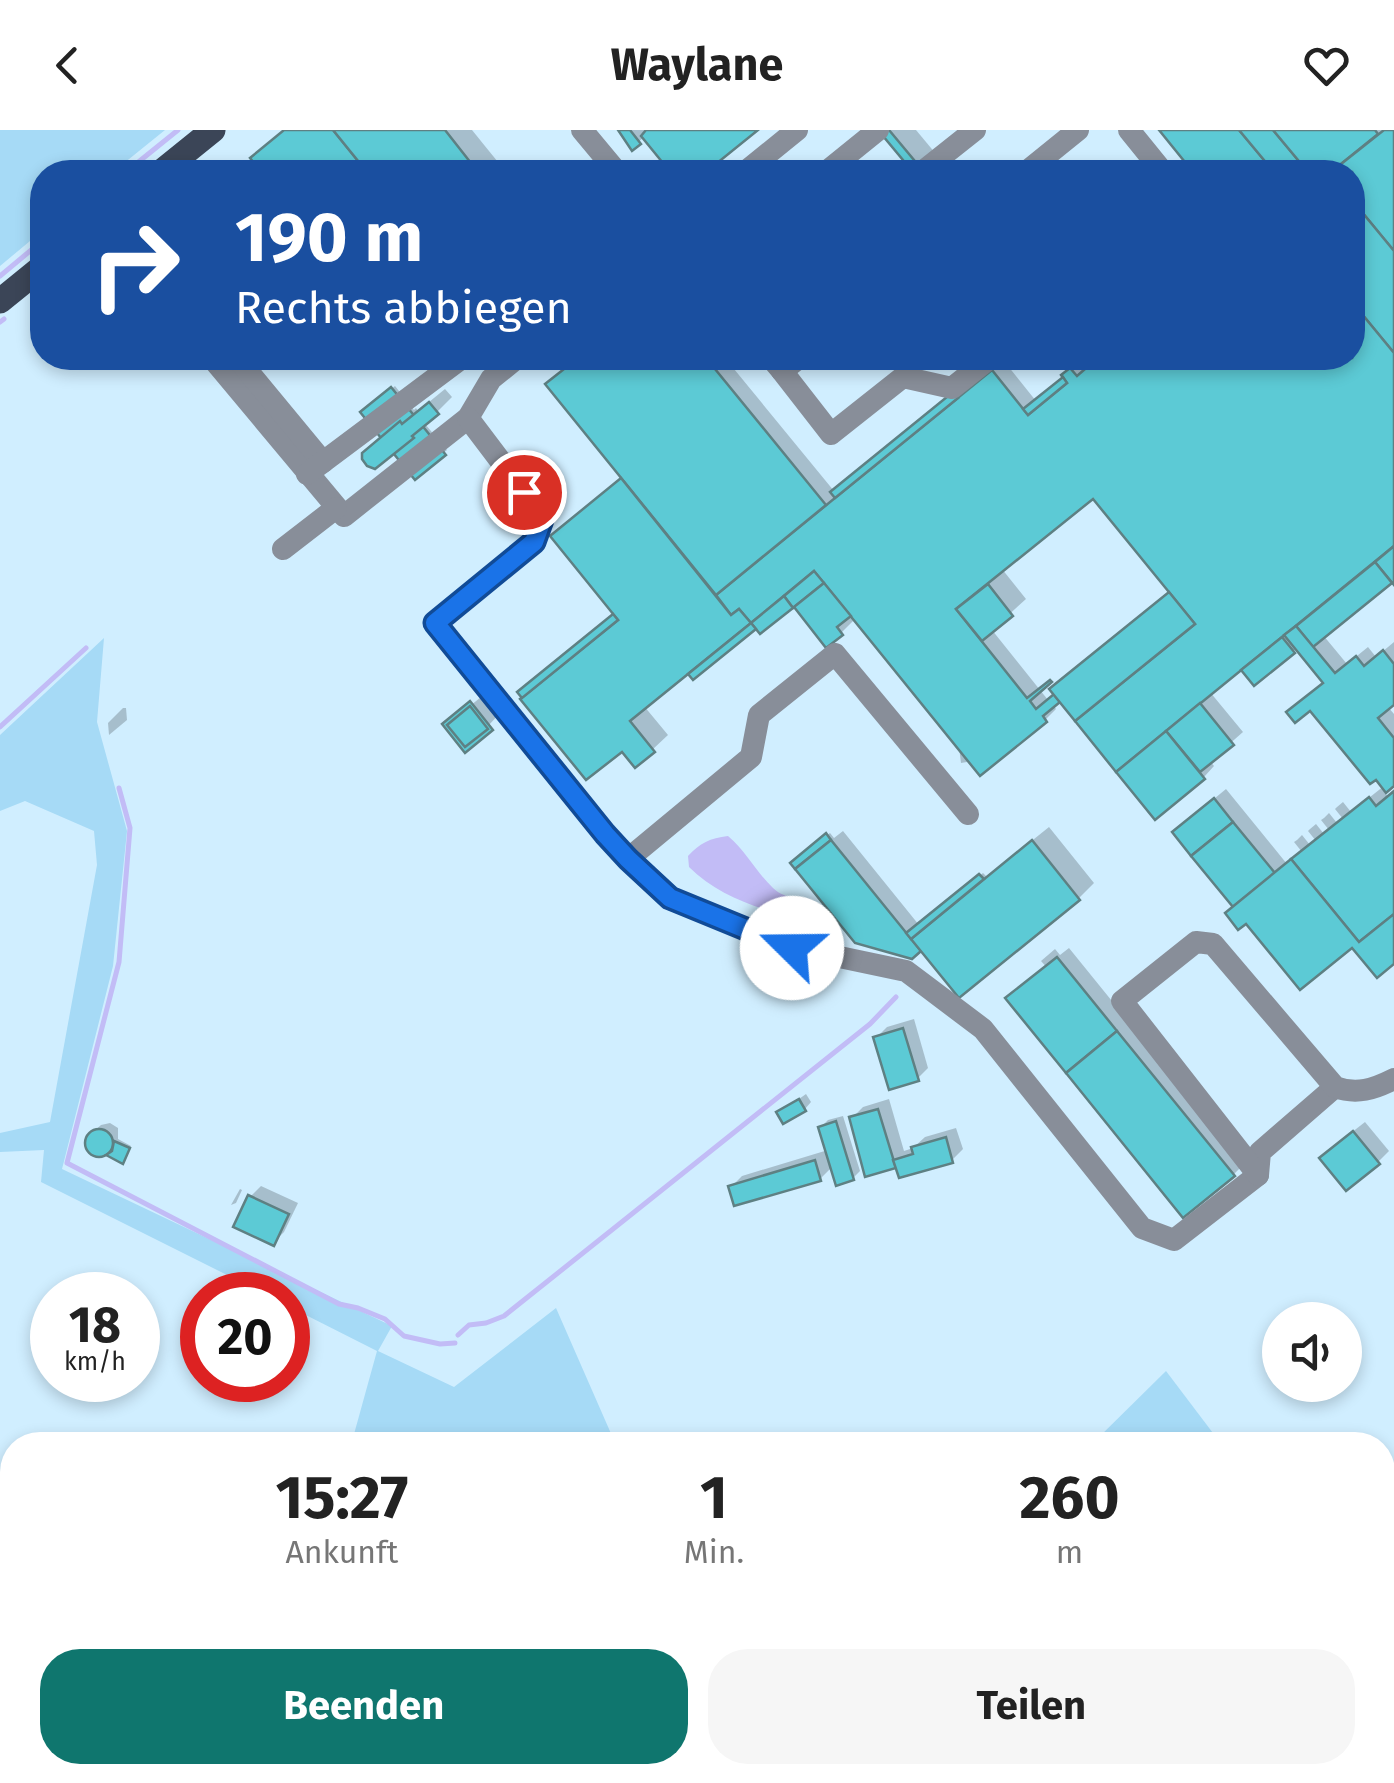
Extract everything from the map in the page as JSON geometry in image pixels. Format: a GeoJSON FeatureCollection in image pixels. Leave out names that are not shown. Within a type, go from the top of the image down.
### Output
{"type":"FeatureCollection","features":[{"type":"Feature","properties":{"kind":"main road"},"geometry":{"type":"LineString","coordinates":[[176,160],[213,130]]}},
{"type":"Feature","properties":{"kind":"main road"},"geometry":{"type":"LineString","coordinates":[[0,301],[30,277]]}},
{"type":"Feature","properties":{"kind":"street"},"geometry":{"type":"LineString","coordinates":[[582,130],[608,160]]}},
{"type":"Feature","properties":{"kind":"street"},"geometry":{"type":"LineString","coordinates":[[760,160],[797,130]]}},
{"type":"Feature","properties":{"kind":"street"},"geometry":{"type":"LineString","coordinates":[[841,160],[878,130]]}},
{"type":"Feature","properties":{"kind":"street"},"geometry":{"type":"LineString","coordinates":[[937,160],[975,130]]}},
{"type":"Feature","properties":{"kind":"street"},"geometry":{"type":"LineString","coordinates":[[1041,160],[1078,130]]}},
{"type":"Feature","properties":{"kind":"street"},"geometry":{"type":"LineString","coordinates":[[1129,130],[1153,160]]}},
{"type":"Feature","properties":{"kind":"street"},"geometry":{"type":"LineString","coordinates":[[223,370],[315,468]]}},
{"type":"Feature","properties":{"kind":"street"},"geometry":{"type":"LineString","coordinates":[[246,370],[315,468],[340,512]]}},
{"type":"Feature","properties":{"kind":"street"},"geometry":{"type":"LineString","coordinates":[[315,468],[446,370]]}},
{"type":"Feature","properties":{"kind":"street"},"geometry":{"type":"LineString","coordinates":[[283,548],[340,512],[468,418],[491,379],[502,370]]}},
{"type":"Feature","properties":{"kind":"street"},"geometry":{"type":"LineString","coordinates":[[789,370],[830,434],[903,377],[952,388],[975,370]]}},
{"type":"Feature","properties":{"kind":"street"},"geometry":{"type":"LineString","coordinates":[[468,418],[543,517],[534,542],[435,623],[628,859],[670,898],[792,948],[906,972],[983,1029],[1142,1228],[1174,1240],[1258,1175],[1260,1152],[1335,1087]]}},
{"type":"Feature","properties":{"kind":"street"},"geometry":{"type":"LineString","coordinates":[[628,859],[751,757],[759,715],[835,654],[968,814]]}},
{"type":"Feature","properties":{"kind":"street"},"geometry":{"type":"LineString","coordinates":[[1258,1175],[1122,1001],[1196,942],[1212,944],[1335,1087],[1349,1092],[1374,1089],[1394,1079]]}},
{"type":"Feature","properties":{"kind":"shaded area"},"geometry":{"type":"Polygon","coordinates":[[[0,130],[165,130],[128,160],[30,160],[30,241],[0,266],[0,130]]]}},
{"type":"Feature","properties":{"kind":"shaded area"},"geometry":{"type":"Polygon","coordinates":[[[104,638],[97,722],[127,831],[113,966],[62,1169],[278,1272],[221,1272],[41,1182],[44,1150],[0,1152],[0,1133],[50,1122],[97,865],[94,831],[25,801],[0,811],[0,735],[104,638]]]}},
{"type":"Feature","properties":{"kind":"shaded area"},"geometry":{"type":"Polygon","coordinates":[[[728,836],[773,888],[812,905],[817,909],[816,915],[802,921],[757,907],[714,887],[689,867],[688,856],[697,848],[728,836]]]}},
{"type":"Feature","properties":{"kind":"shaded area"},"geometry":{"type":"Polygon","coordinates":[[[310,1287],[392,1326],[378,1351],[454,1387],[556,1308],[610,1432],[355,1432],[377,1351],[310,1317],[310,1287]]]}},
{"type":"Feature","properties":{"kind":"shaded area"},"geometry":{"type":"Polygon","coordinates":[[[1166,1371],[1212,1432],[1104,1432],[1166,1371]]]}},
{"type":"Feature","properties":{"kind":"building"},"geometry":{"type":"Polygon","coordinates":[[[284,130],[333,130],[357,160],[252,160],[284,130]]]}},
{"type":"Feature","properties":{"kind":"building"},"geometry":{"type":"Polygon","coordinates":[[[333,130],[445,130],[469,160],[357,160],[333,130]]]}},
{"type":"Feature","properties":{"kind":"building"},"geometry":{"type":"Polygon","coordinates":[[[618,130],[630,130],[641,144],[632,151],[618,130]]]}},
{"type":"Feature","properties":{"kind":"building"},"geometry":{"type":"Polygon","coordinates":[[[646,130],[758,130],[721,160],[660,160],[641,136],[646,130]]]}},
{"type":"Feature","properties":{"kind":"building"},"geometry":{"type":"Polygon","coordinates":[[[878,130],[889,130],[914,160],[903,160],[878,130]]]}},
{"type":"Feature","properties":{"kind":"building"},"geometry":{"type":"Polygon","coordinates":[[[1159,130],[1239,130],[1264,160],[1183,160],[1159,130]]]}},
{"type":"Feature","properties":{"kind":"building"},"geometry":{"type":"Polygon","coordinates":[[[1239,130],[1273,130],[1298,160],[1264,160],[1239,130]]]}},
{"type":"Feature","properties":{"kind":"building"},"geometry":{"type":"Polygon","coordinates":[[[1273,130],[1375,130],[1378,134],[1346,160],[1298,160],[1273,130]]]}},
{"type":"Feature","properties":{"kind":"building"},"geometry":{"type":"Polygon","coordinates":[[[1384,130],[1394,130],[1394,251],[1365,216],[1365,160],[1346,160],[1384,130]]]}},
{"type":"Feature","properties":{"kind":"building"},"geometry":{"type":"Polygon","coordinates":[[[1365,216],[1394,251],[1394,353],[1365,318],[1365,216]]]}},
{"type":"Feature","properties":{"kind":"building"},"geometry":{"type":"Polygon","coordinates":[[[1365,318],[1394,353],[1394,546],[1116,772],[1075,721],[1195,624],[1093,499],[956,609],[1027,698],[1052,682],[1030,701],[1036,709],[1054,694],[1060,702],[1043,716],[1047,722],[980,776],[814,571],[751,623],[739,609],[731,615],[716,595],[992,370],[1028,415],[1067,383],[1061,375],[1072,370],[1077,376],[1084,370],[1365,370],[1365,318]]]}},
{"type":"Feature","properties":{"kind":"building"},"geometry":{"type":"Polygon","coordinates":[[[563,370],[716,370],[826,505],[716,595],[545,384],[563,370]]]}},
{"type":"Feature","properties":{"kind":"building"},"geometry":{"type":"Polygon","coordinates":[[[1063,377],[1067,383],[1028,415],[1023,409],[1063,377]]]}},
{"type":"Feature","properties":{"kind":"building"},"geometry":{"type":"Polygon","coordinates":[[[391,387],[446,455],[415,480],[360,412],[391,387]]]}},
{"type":"Feature","properties":{"kind":"building"},"geometry":{"type":"Polygon","coordinates":[[[953,392],[958,398],[835,498],[830,492],[953,392]]]}},
{"type":"Feature","properties":{"kind":"building"},"geometry":{"type":"Polygon","coordinates":[[[429,402],[439,414],[375,469],[367,466],[362,453],[429,402]]]}},
{"type":"Feature","properties":{"kind":"building"},"geometry":{"type":"Polygon","coordinates":[[[621,478],[731,615],[739,609],[751,623],[630,721],[655,752],[635,768],[622,752],[586,780],[520,699],[618,620],[550,536],[621,478]]]}},
{"type":"Feature","properties":{"kind":"building"},"geometry":{"type":"Polygon","coordinates":[[[1394,546],[1394,585],[1375,562],[1394,546]]]}},
{"type":"Feature","properties":{"kind":"building"},"geometry":{"type":"Polygon","coordinates":[[[1375,562],[1392,583],[1313,647],[1296,626],[1375,562]]]}},
{"type":"Feature","properties":{"kind":"building"},"geometry":{"type":"Polygon","coordinates":[[[814,571],[824,583],[793,608],[784,596],[814,571]]]}},
{"type":"Feature","properties":{"kind":"building"},"geometry":{"type":"Polygon","coordinates":[[[824,583],[851,616],[837,627],[843,635],[826,648],[794,607],[824,583]]]}},
{"type":"Feature","properties":{"kind":"building"},"geometry":{"type":"Polygon","coordinates":[[[988,584],[1013,616],[982,641],[956,609],[988,584]]]}},
{"type":"Feature","properties":{"kind":"building"},"geometry":{"type":"Polygon","coordinates":[[[1169,592],[1195,624],[1075,721],[1049,689],[1169,592]]]}},
{"type":"Feature","properties":{"kind":"building"},"geometry":{"type":"Polygon","coordinates":[[[784,596],[793,608],[760,634],[751,623],[784,596]]]}},
{"type":"Feature","properties":{"kind":"building"},"geometry":{"type":"Polygon","coordinates":[[[613,614],[618,620],[522,698],[517,692],[613,614]]]}},
{"type":"Feature","properties":{"kind":"building"},"geometry":{"type":"Polygon","coordinates":[[[751,623],[756,629],[693,680],[688,674],[751,623]]]}},
{"type":"Feature","properties":{"kind":"building"},"geometry":{"type":"Polygon","coordinates":[[[1296,626],[1335,673],[1356,656],[1364,666],[1383,650],[1394,664],[1394,705],[1378,718],[1394,738],[1394,786],[1386,793],[1376,780],[1370,784],[1310,711],[1295,723],[1286,712],[1323,683],[1284,635],[1296,626]]]}},
{"type":"Feature","properties":{"kind":"building"},"geometry":{"type":"Polygon","coordinates":[[[1282,637],[1295,653],[1254,686],[1241,670],[1282,637]]]}},
{"type":"Feature","properties":{"kind":"building"},"geometry":{"type":"Polygon","coordinates":[[[470,701],[493,730],[465,753],[442,724],[470,701]]]}},
{"type":"Feature","properties":{"kind":"building"},"geometry":{"type":"Polygon","coordinates":[[[1200,703],[1234,745],[1200,772],[1166,731],[1200,703]]]}},
{"type":"Feature","properties":{"kind":"building"},"geometry":{"type":"Polygon","coordinates":[[[470,706],[488,729],[465,747],[447,725],[470,706]]]}},
{"type":"Feature","properties":{"kind":"building"},"geometry":{"type":"Polygon","coordinates":[[[1166,731],[1205,779],[1155,820],[1116,772],[1166,731]]]}},
{"type":"Feature","properties":{"kind":"building"},"geometry":{"type":"Polygon","coordinates":[[[1394,791],[1394,914],[1359,942],[1291,859],[1369,797],[1376,806],[1394,791]]]}},
{"type":"Feature","properties":{"kind":"building"},"geometry":{"type":"Polygon","coordinates":[[[1214,798],[1233,822],[1191,856],[1172,832],[1214,798]]]}},
{"type":"Feature","properties":{"kind":"building"},"geometry":{"type":"Polygon","coordinates":[[[1233,822],[1275,873],[1233,907],[1191,856],[1233,822]]]}},
{"type":"Feature","properties":{"kind":"building"},"geometry":{"type":"Polygon","coordinates":[[[826,833],[831,840],[795,869],[790,863],[826,833]]]}},
{"type":"Feature","properties":{"kind":"building"},"geometry":{"type":"Polygon","coordinates":[[[831,840],[921,951],[912,959],[855,943],[795,869],[831,840]]]}},
{"type":"Feature","properties":{"kind":"building"},"geometry":{"type":"Polygon","coordinates":[[[1032,840],[1080,900],[959,998],[911,939],[1032,840]]]}},
{"type":"Feature","properties":{"kind":"building"},"geometry":{"type":"Polygon","coordinates":[[[1291,859],[1359,942],[1394,914],[1394,964],[1377,978],[1352,948],[1300,990],[1246,924],[1238,930],[1225,913],[1291,859]]]}},
{"type":"Feature","properties":{"kind":"building"},"geometry":{"type":"Polygon","coordinates":[[[979,874],[984,879],[911,939],[906,933],[979,874]]]}},
{"type":"Feature","properties":{"kind":"building"},"geometry":{"type":"Polygon","coordinates":[[[1057,957],[1117,1031],[1066,1073],[1005,998],[1057,957]]]}},
{"type":"Feature","properties":{"kind":"building"},"geometry":{"type":"Polygon","coordinates":[[[903,1028],[919,1081],[889,1090],[873,1037],[903,1028]]]}},
{"type":"Feature","properties":{"kind":"building"},"geometry":{"type":"Polygon","coordinates":[[[1117,1031],[1235,1176],[1183,1218],[1066,1073],[1117,1031]]]}},
{"type":"Feature","properties":{"kind":"building"},"geometry":{"type":"Polygon","coordinates":[[[799,1099],[806,1111],[783,1124],[776,1112],[799,1099]]]}},
{"type":"Feature","properties":{"kind":"building"},"geometry":{"type":"Polygon","coordinates":[[[878,1109],[896,1168],[865,1177],[849,1117],[878,1109]]]}},
{"type":"Feature","properties":{"kind":"building"},"geometry":{"type":"Polygon","coordinates":[[[836,1121],[854,1180],[836,1186],[818,1127],[836,1121]]]}},
{"type":"Feature","properties":{"kind":"building"},"geometry":{"type":"Polygon","coordinates":[[[99,1129],[109,1133],[113,1143],[109,1153],[99,1157],[89,1153],[85,1143],[89,1133],[99,1129]]]}},
{"type":"Feature","properties":{"kind":"building"},"geometry":{"type":"Polygon","coordinates":[[[1353,1131],[1380,1164],[1346,1191],[1319,1158],[1353,1131]]]}},
{"type":"Feature","properties":{"kind":"building"},"geometry":{"type":"Polygon","coordinates":[[[946,1137],[953,1163],[899,1178],[893,1160],[913,1154],[911,1147],[946,1137]]]}},
{"type":"Feature","properties":{"kind":"building"},"geometry":{"type":"Polygon","coordinates":[[[114,1141],[130,1148],[123,1164],[106,1155],[112,1151],[114,1141]]]}},
{"type":"Feature","properties":{"kind":"building"},"geometry":{"type":"Polygon","coordinates":[[[815,1160],[821,1181],[734,1206],[728,1186],[815,1160]]]}},
{"type":"Feature","properties":{"kind":"building"},"geometry":{"type":"Polygon","coordinates":[[[248,1195],[289,1214],[274,1246],[233,1227],[248,1195]]]}},
{"type":"Feature","properties":{"kind":"waterway"},"geometry":{"type":"LineString","coordinates":[[141,160],[178,130]]}},
{"type":"Feature","properties":{"kind":"waterway"},"geometry":{"type":"LineString","coordinates":[[0,276],[30,251]]}},
{"type":"Feature","properties":{"kind":"waterway"},"geometry":{"type":"LineString","coordinates":[[0,322],[4,319]]}},
{"type":"Feature","properties":{"kind":"waterway"},"geometry":{"type":"LineString","coordinates":[[0,727],[86,648]]}},
{"type":"Feature","properties":{"kind":"waterway"},"geometry":{"type":"LineString","coordinates":[[119,788],[130,828],[119,962],[67,1163],[339,1304],[385,1319],[404,1336],[440,1344],[455,1343]]}},
{"type":"Feature","properties":{"kind":"waterway"},"geometry":{"type":"LineString","coordinates":[[458,1335],[469,1325],[504,1316],[870,1024],[896,997]]}},
{"type":"Feature","properties":{"kind":"route"},"geometry":{"type":"LineString","coordinates":[[524,492],[543,517],[534,542],[435,623],[605,834],[670,898],[792,948]]}}]}
